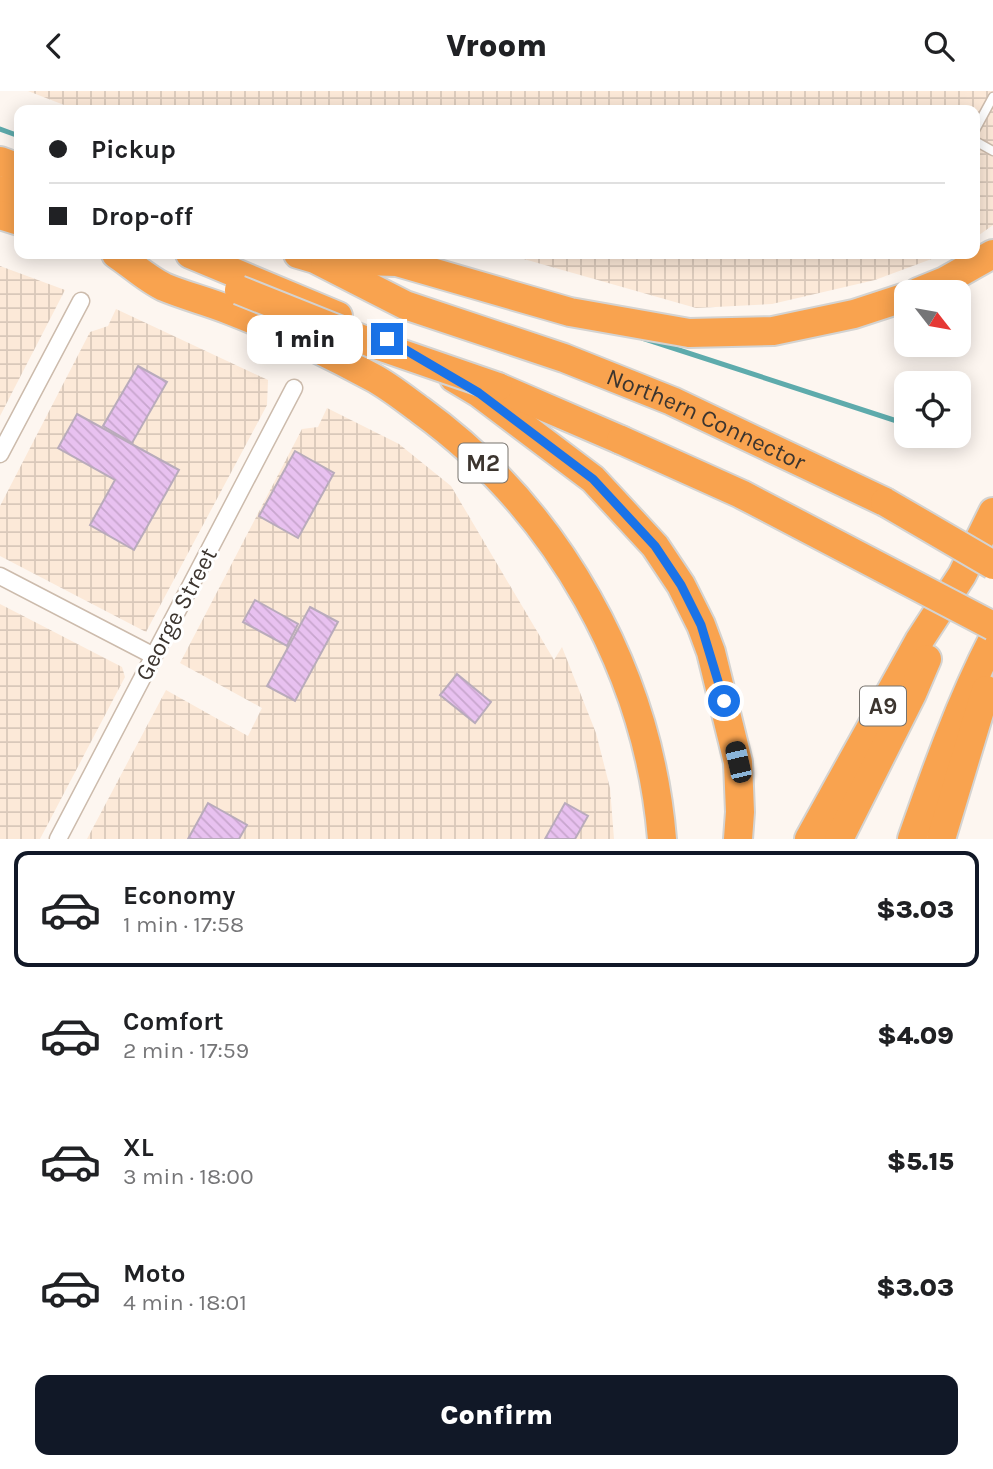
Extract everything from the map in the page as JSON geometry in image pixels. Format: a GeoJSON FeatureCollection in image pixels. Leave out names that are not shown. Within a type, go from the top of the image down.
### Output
{"type":"FeatureCollection","features":[{"type":"Feature","properties":{"kind":"highway"},"geometry":{"type":"LineString","coordinates":[[947,280],[993,254]]}},
{"type":"Feature","properties":{"kind":"highway","name":"M2"},"geometry":{"type":"LineString","coordinates":[[125,259],[162,286],[229,310],[314,347],[376,379],[452,434],[506,485],[567,562],[615,649],[646,741],[659,798],[662,839]]}},
{"type":"Feature","properties":{"kind":"highway","name":"M2"},"geometry":{"type":"LineString","coordinates":[[135,259],[239,290],[379,346],[498,387],[741,494],[993,626]]}},
{"type":"Feature","properties":{"kind":"highway"},"geometry":{"type":"LineString","coordinates":[[202,259],[304,301],[412,352],[479,393],[593,479],[655,546],[681,585],[701,625],[724,701],[738,762],[738,839]]}},
{"type":"Feature","properties":{"kind":"highway","name":"Northern Connector"},"geometry":{"type":"LineString","coordinates":[[312,259],[405,305],[564,358],[672,401],[885,502],[993,565]]}},
{"type":"Feature","properties":{"kind":"highway"},"geometry":{"type":"LineString","coordinates":[[352,259],[397,262],[570,312],[678,332],[773,331],[854,314],[894,301]]}},
{"type":"Feature","properties":{"kind":"highway"},"geometry":{"type":"LineString","coordinates":[[885,502],[993,548]]}},
{"type":"Feature","properties":{"kind":"highway","name":"A9"},"geometry":{"type":"LineString","coordinates":[[809,839],[919,641],[962,575],[993,512]]}},
{"type":"Feature","properties":{"kind":"highway"},"geometry":{"type":"LineString","coordinates":[[839,839],[912,694],[962,575]]}},
{"type":"Feature","properties":{"kind":"highway"},"geometry":{"type":"LineString","coordinates":[[912,839],[975,673],[993,639]]}},
{"type":"Feature","properties":{"kind":"highway"},"geometry":{"type":"LineString","coordinates":[[941,839],[993,667]]}},
{"type":"Feature","properties":{"kind":"street"},"geometry":{"type":"LineString","coordinates":[[0,454],[81,301]]}},
{"type":"Feature","properties":{"kind":"street","name":"George Street"},"geometry":{"type":"LineString","coordinates":[[58,839],[294,388]]}},
{"type":"Feature","properties":{"kind":"street"},"geometry":{"type":"LineString","coordinates":[[0,576],[154,656]]}},
{"type":"Feature","properties":{"kind":"lane"},"geometry":{"type":"LineString","coordinates":[[980,121],[993,97]]}},
{"type":"Feature","properties":{"kind":"shaded area"},"geometry":{"type":"Polygon","coordinates":[[[28,91],[993,91],[993,225],[980,234],[980,105],[64,105],[28,91]]]}},
{"type":"Feature","properties":{"kind":"shaded area"},"geometry":{"type":"Polygon","coordinates":[[[524,259],[932,259],[875,280],[772,304],[696,308],[524,259]]]}},
{"type":"Feature","properties":{"kind":"shaded area"},"geometry":{"type":"Polygon","coordinates":[[[0,266],[65,290],[0,416],[0,266]]]}},
{"type":"Feature","properties":{"kind":"shaded area"},"geometry":{"type":"Polygon","coordinates":[[[116,309],[268,380],[267,405],[146,632],[0,556],[0,506],[90,332],[108,326],[116,309]]]}},
{"type":"Feature","properties":{"kind":"shaded area"},"geometry":{"type":"Polygon","coordinates":[[[327,408],[399,444],[451,486],[554,660],[562,647],[596,733],[610,788],[614,839],[87,839],[166,690],[248,736],[262,708],[180,663],[302,429],[318,427],[327,408]]]}},
{"type":"Feature","properties":{"kind":"shaded area"},"geometry":{"type":"Polygon","coordinates":[[[0,604],[122,667],[125,677],[40,839],[0,839],[0,604]]]}},
{"type":"Feature","properties":{"kind":"building"},"geometry":{"type":"Polygon","coordinates":[[[138,366],[167,382],[132,443],[103,426],[138,366]]]}},
{"type":"Feature","properties":{"kind":"building"},"geometry":{"type":"Polygon","coordinates":[[[77,414],[179,470],[134,550],[90,525],[115,480],[58,448],[77,414]]]}},
{"type":"Feature","properties":{"kind":"building"},"geometry":{"type":"Polygon","coordinates":[[[295,451],[334,473],[298,538],[259,516],[295,451]]]}},
{"type":"Feature","properties":{"kind":"building"},"geometry":{"type":"Polygon","coordinates":[[[255,600],[298,624],[287,646],[243,622],[255,600]]]}},
{"type":"Feature","properties":{"kind":"building"},"geometry":{"type":"Polygon","coordinates":[[[310,607],[338,622],[295,701],[267,686],[310,607]]]}},
{"type":"Feature","properties":{"kind":"building"},"geometry":{"type":"Polygon","coordinates":[[[457,674],[491,702],[475,723],[440,695],[457,674]]]}},
{"type":"Feature","properties":{"kind":"building"},"geometry":{"type":"Polygon","coordinates":[[[208,803],[247,825],[239,839],[188,839],[208,803]]]}},
{"type":"Feature","properties":{"kind":"building"},"geometry":{"type":"Polygon","coordinates":[[[565,803],[588,816],[575,839],[545,839],[565,803]]]}},
{"type":"Feature","properties":{"kind":"waterway"},"geometry":{"type":"LineString","coordinates":[[0,129],[14,134]]}},
{"type":"Feature","properties":{"kind":"waterway"},"geometry":{"type":"LineString","coordinates":[[642,338],[894,420]]}},
{"type":"Feature","properties":{"kind":"route"},"geometry":{"type":"LineString","coordinates":[[387,339],[479,393],[593,479],[655,546],[681,585],[701,625],[724,701]]}}]}
